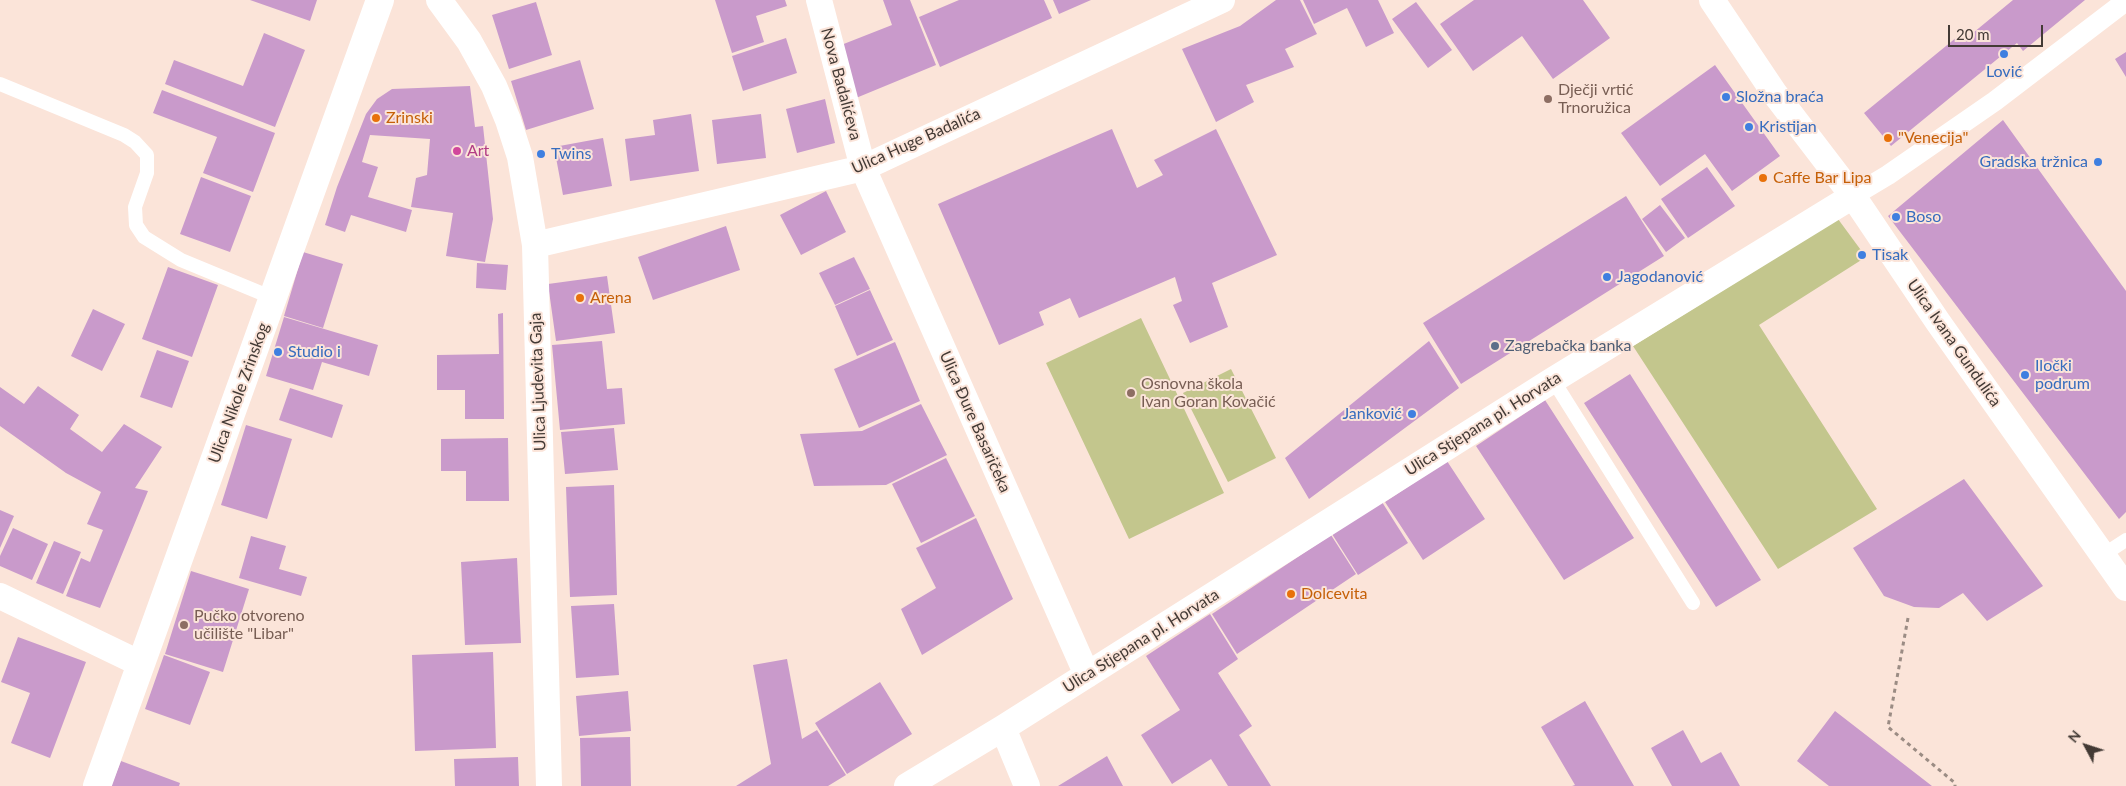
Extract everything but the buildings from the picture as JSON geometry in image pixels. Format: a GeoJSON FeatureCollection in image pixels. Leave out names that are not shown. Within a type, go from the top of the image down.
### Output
{"type":"FeatureCollection","features":[{"type":"Feature","properties":{"kind":"main road","name":"Ulica Nikole Zrinskog"},"geometry":{"type":"LineString","coordinates":[[97,786],[380,0]]}},
{"type":"Feature","properties":{"kind":"street","name":"Ulica Ljudevita Gaja"},"geometry":{"type":"LineString","coordinates":[[439,0],[468,41],[494,86],[508,120],[520,157],[535,245],[549,786]]}},
{"type":"Feature","properties":{"kind":"street","name":"Nova Badalićeva"},"geometry":{"type":"LineString","coordinates":[[819,0],[863,168]]}},
{"type":"Feature","properties":{"kind":"street","name":"Ulica Huge Badalića"},"geometry":{"type":"LineString","coordinates":[[535,245],[863,168],[1222,0]]}},
{"type":"Feature","properties":{"kind":"street","name":"Ulica Ivana Gundulića"},"geometry":{"type":"LineString","coordinates":[[1712,0],[1775,94],[1853,196],[1938,322],[2126,588]]}},
{"type":"Feature","properties":{"kind":"street","name":"Ulica Stjepana pl. Horvata"},"geometry":{"type":"LineString","coordinates":[[907,786],[1003,728],[1553,380],[1888,174],[1995,101],[2126,1]]}},
{"type":"Feature","properties":{"kind":"street","name":"Ulica Đure Basaričeka"},"geometry":{"type":"LineString","coordinates":[[863,168],[1087,675]]}},
{"type":"Feature","properties":{"kind":"street"},"geometry":{"type":"LineString","coordinates":[[0,596],[141,664]]}},
{"type":"Feature","properties":{"kind":"street"},"geometry":{"type":"LineString","coordinates":[[1003,728],[1027,786]]}},
{"type":"Feature","properties":{"kind":"lane"},"geometry":{"type":"LineString","coordinates":[[0,84],[124,135],[135,142],[147,155],[147,173],[135,206],[136,225],[144,237],[181,260],[273,298]]}},
{"type":"Feature","properties":{"kind":"lane"},"geometry":{"type":"LineString","coordinates":[[1553,380],[1693,603]]}},
{"type":"Feature","properties":{"kind":"lane"},"geometry":{"type":"LineString","coordinates":[[2103,555],[2126,540]]}},
{"type":"Feature","properties":{"kind":"path"},"geometry":{"type":"LineString","coordinates":[[1908,618],[1888,727],[1955,783],[1955,786]]}},
{"type":"Feature","properties":{"kind":"green space"},"geometry":{"type":"Polygon","coordinates":[[[1838,219],[1866,257],[1759,325],[1877,509],[1778,569],[1633,346],[1838,219]]]}},
{"type":"Feature","properties":{"kind":"green space"},"geometry":{"type":"Polygon","coordinates":[[[1141,318],[1224,493],[1129,539],[1046,363],[1141,318]]]}},
{"type":"Feature","properties":{"kind":"green space"},"geometry":{"type":"Polygon","coordinates":[[[1231,369],[1276,458],[1228,482],[1183,393],[1231,369]]]}},
{"type":"Feature","properties":{"kind":"place","name":"Lović"},"geometry":{"type":"Point","coordinates":[2004,54]}},
{"type":"Feature","properties":{"kind":"place","name":"Složna braća"},"geometry":{"type":"Point","coordinates":[1726,97]}},
{"type":"Feature","properties":{"kind":"place","name":"Dječji vrtić Trnoružica"},"geometry":{"type":"Point","coordinates":[1548,99]}},
{"type":"Feature","properties":{"kind":"place","name":"Zrinski"},"geometry":{"type":"Point","coordinates":[376,118]}},
{"type":"Feature","properties":{"kind":"place","name":"Kristijan"},"geometry":{"type":"Point","coordinates":[1749,127]}},
{"type":"Feature","properties":{"kind":"place","name":"\"Venecija\""},"geometry":{"type":"Point","coordinates":[1888,138]}},
{"type":"Feature","properties":{"kind":"place","name":"Art"},"geometry":{"type":"Point","coordinates":[457,151]}},
{"type":"Feature","properties":{"kind":"place","name":"Twins"},"geometry":{"type":"Point","coordinates":[541,154]}},
{"type":"Feature","properties":{"kind":"place","name":"Gradska tržnica"},"geometry":{"type":"Point","coordinates":[2098,162]}},
{"type":"Feature","properties":{"kind":"place","name":"Caffe Bar Lipa"},"geometry":{"type":"Point","coordinates":[1763,178]}},
{"type":"Feature","properties":{"kind":"place","name":"Boso"},"geometry":{"type":"Point","coordinates":[1896,217]}},
{"type":"Feature","properties":{"kind":"place","name":"Tisak"},"geometry":{"type":"Point","coordinates":[1862,255]}},
{"type":"Feature","properties":{"kind":"place","name":"Jagodanović"},"geometry":{"type":"Point","coordinates":[1607,277]}},
{"type":"Feature","properties":{"kind":"place","name":"Arena"},"geometry":{"type":"Point","coordinates":[580,298]}},
{"type":"Feature","properties":{"kind":"place","name":"Zagrebačka banka"},"geometry":{"type":"Point","coordinates":[1495,346]}},
{"type":"Feature","properties":{"kind":"place","name":"Studio i"},"geometry":{"type":"Point","coordinates":[278,352]}},
{"type":"Feature","properties":{"kind":"place","name":"Iločki podrum"},"geometry":{"type":"Point","coordinates":[2025,375]}},
{"type":"Feature","properties":{"kind":"place","name":"Osnovna škola Ivan Goran Kovačić"},"geometry":{"type":"Point","coordinates":[1131,393]}},
{"type":"Feature","properties":{"kind":"place","name":"Janković"},"geometry":{"type":"Point","coordinates":[1412,414]}},
{"type":"Feature","properties":{"kind":"place","name":"Dolcevita"},"geometry":{"type":"Point","coordinates":[1291,594]}},
{"type":"Feature","properties":{"kind":"place","name":"Pučko otvoreno učilište \"Libar\""},"geometry":{"type":"Point","coordinates":[184,625]}}]}
